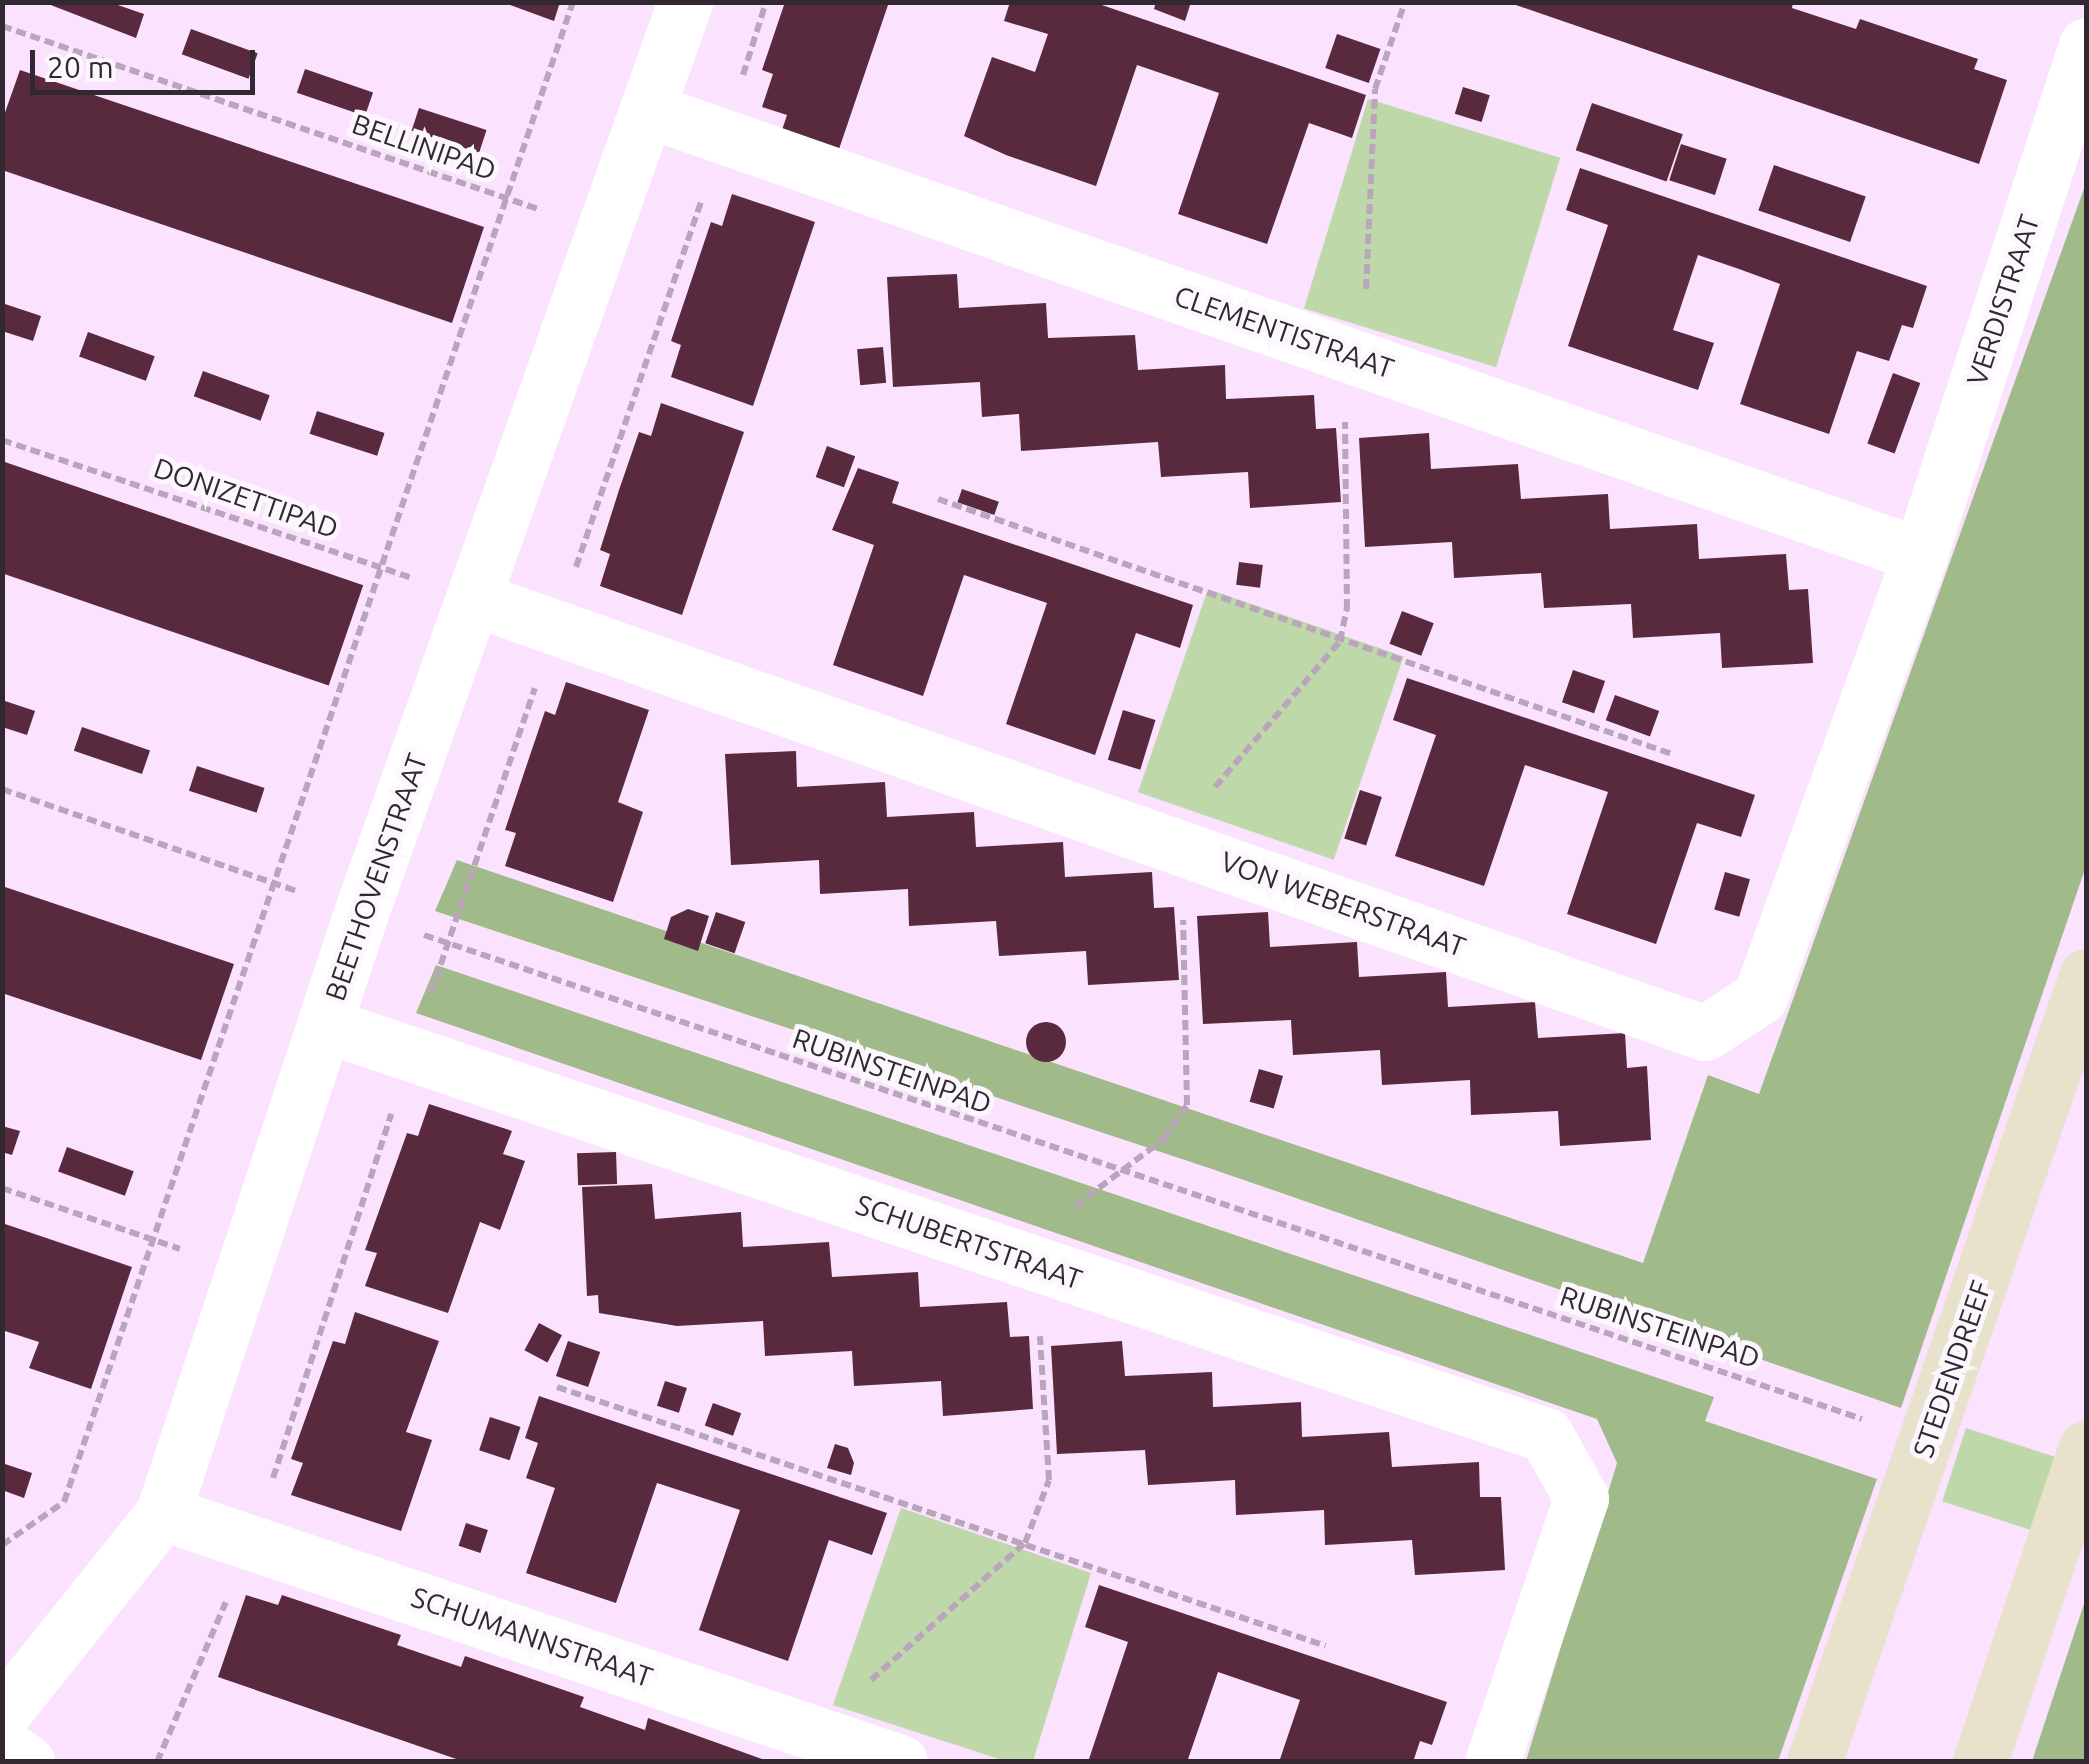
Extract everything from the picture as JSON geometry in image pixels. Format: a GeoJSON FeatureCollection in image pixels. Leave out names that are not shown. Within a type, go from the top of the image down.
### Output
{"type":"FeatureCollection","features":[{"type":"Feature","properties":{"kind":"main road","name":"STEDENDREEF"},"geometry":{"type":"LineString","coordinates":[[1814,1762],[2086,976]]}},
{"type":"Feature","properties":{"kind":"main road"},"geometry":{"type":"LineString","coordinates":[[1980,1762],[2086,1447]]}},
{"type":"Feature","properties":{"kind":"street","name":"BEETHOVENSTRAAT"},"geometry":{"type":"LineString","coordinates":[[2,1714],[163,1513],[362,913],[685,2]]}},
{"type":"Feature","properties":{"kind":"street","name":"VERDISTRAAT"},"geometry":{"type":"LineString","coordinates":[[1920,555],[2086,45]]}},
{"type":"Feature","properties":{"kind":"street","name":"CLEMENTISTRAAT"},"geometry":{"type":"LineString","coordinates":[[648,110],[1920,555]]}},
{"type":"Feature","properties":{"kind":"street","name":"VON WEBERSTRAAT"},"geometry":{"type":"LineString","coordinates":[[475,599],[1705,1033],[1760,997],[1920,555]]}},
{"type":"Feature","properties":{"kind":"street","name":"SCHUBERTSTRAAT"},"geometry":{"type":"LineString","coordinates":[[325,1025],[1546,1436],[1581,1498],[1492,1762]]}},
{"type":"Feature","properties":{"kind":"street","name":"SCHUMANNSTRAAT"},"geometry":{"type":"LineString","coordinates":[[163,1513],[900,1762]]}},
{"type":"Feature","properties":{"kind":"street"},"geometry":{"type":"LineString","coordinates":[[2,1744],[27,1762]]}},
{"type":"Feature","properties":{"kind":"path"},"geometry":{"type":"LineString","coordinates":[[2,1545],[64,1502],[270,882],[572,2]]}},
{"type":"Feature","properties":{"kind":"path"},"geometry":{"type":"LineString","coordinates":[[158,1762],[252,1543],[410,1054],[766,2]]}},
{"type":"Feature","properties":{"kind":"path","name":"BELLINIPAD"},"geometry":{"type":"LineString","coordinates":[[2,26],[604,231]]}},
{"type":"Feature","properties":{"kind":"path","name":"DONIZETTIPAD"},"geometry":{"type":"LineString","coordinates":[[2,440],[475,599]]}},
{"type":"Feature","properties":{"kind":"path"},"geometry":{"type":"LineString","coordinates":[[938,499],[1672,754]]}},
{"type":"Feature","properties":{"kind":"path","name":"RUBINSTEINPAD"},"geometry":{"type":"LineString","coordinates":[[2,788],[448,943],[1770,1387]]}},
{"type":"Feature","properties":{"kind":"path"},"geometry":{"type":"LineString","coordinates":[[2,1188],[243,1270]]}},
{"type":"Feature","properties":{"kind":"path"},"geometry":{"type":"LineString","coordinates":[[557,1387],[1326,1646]]}},
{"type":"Feature","properties":{"kind":"green space"},"geometry":{"type":"Polygon","coordinates":[[[1368,99],[1560,158],[1496,367],[1304,308],[1368,99]]]}},
{"type":"Feature","properties":{"kind":"green space"},"geometry":{"type":"Polygon","coordinates":[[[2086,183],[2086,866],[1901,1408],[1212,1169],[435,911],[457,860],[1643,1263],[1708,1075],[1759,1094],[2086,183]]]}},
{"type":"Feature","properties":{"kind":"green space"},"geometry":{"type":"Polygon","coordinates":[[[1208,589],[1404,656],[1334,860],[1138,792],[1208,589]]]}},
{"type":"Feature","properties":{"kind":"green space"},"geometry":{"type":"Polygon","coordinates":[[[436,965],[1714,1397],[1705,1421],[1877,1479],[1778,1761],[1526,1761],[1617,1463],[1597,1419],[416,1013],[436,965]]]}},
{"type":"Feature","properties":{"kind":"green space"},"geometry":{"type":"Polygon","coordinates":[[[1966,1428],[2059,1458],[2035,1532],[1942,1501],[1966,1428]]]}},
{"type":"Feature","properties":{"kind":"green space"},"geometry":{"type":"Polygon","coordinates":[[[901,1508],[1091,1573],[1033,1761],[1005,1761],[833,1705],[901,1508]]]}},
{"type":"Feature","properties":{"kind":"green space"},"geometry":{"type":"Polygon","coordinates":[[[2086,1598],[2086,1761],[2032,1761],[2086,1598]]]}},
{"type":"Feature","properties":{"kind":"building"},"geometry":{"type":"Polygon","coordinates":[[[43,2],[109,2],[144,14],[136,38],[43,2]]]}},
{"type":"Feature","properties":{"kind":"building"},"geometry":{"type":"Polygon","coordinates":[[[502,2],[560,2],[554,21],[502,2]]]}},
{"type":"Feature","properties":{"kind":"building"},"geometry":{"type":"Polygon","coordinates":[[[785,2],[889,2],[837,155],[780,136],[787,115],[762,107],[773,74],[762,70],[785,2]]]}},
{"type":"Feature","properties":{"kind":"building"},"geometry":{"type":"Polygon","coordinates":[[[1010,2],[1093,2],[1366,95],[1352,138],[1309,123],[1267,244],[1178,214],[1219,93],[1137,65],[1096,186],[1006,155],[964,136],[992,57],[1035,72],[1048,34],[1004,21],[1010,2]]]}},
{"type":"Feature","properties":{"kind":"building"},"geometry":{"type":"Polygon","coordinates":[[[1156,2],[1191,2],[1185,21],[1154,9],[1156,2]]]}},
{"type":"Feature","properties":{"kind":"building"},"geometry":{"type":"Polygon","coordinates":[[[1507,2],[1793,2],[1792,8],[1856,29],[1860,19],[1978,59],[1974,69],[2007,80],[1979,164],[1507,2]]]}},
{"type":"Feature","properties":{"kind":"building"},"geometry":{"type":"Polygon","coordinates":[[[191,29],[258,53],[248,79],[182,54],[191,29]]]}},
{"type":"Feature","properties":{"kind":"building"},"geometry":{"type":"Polygon","coordinates":[[[1337,34],[1380,49],[1369,83],[1325,68],[1337,34]]]}},
{"type":"Feature","properties":{"kind":"building"},"geometry":{"type":"Polygon","coordinates":[[[305,69],[373,92],[365,116],[297,93],[305,69]]]}},
{"type":"Feature","properties":{"kind":"building"},"geometry":{"type":"Polygon","coordinates":[[[20,70],[484,227],[452,323],[2,170],[2,121],[20,70]]]}},
{"type":"Feature","properties":{"kind":"building"},"geometry":{"type":"Polygon","coordinates":[[[1463,87],[1490,95],[1482,122],[1455,114],[1463,87]]]}},
{"type":"Feature","properties":{"kind":"building"},"geometry":{"type":"Polygon","coordinates":[[[1592,103],[1683,134],[1666,182],[1576,150],[1592,103]]]}},
{"type":"Feature","properties":{"kind":"building"},"geometry":{"type":"Polygon","coordinates":[[[419,108],[487,130],[479,153],[412,131],[419,108]]]}},
{"type":"Feature","properties":{"kind":"building"},"geometry":{"type":"Polygon","coordinates":[[[1681,144],[1727,159],[1715,195],[1669,180],[1681,144]]]}},
{"type":"Feature","properties":{"kind":"building"},"geometry":{"type":"Polygon","coordinates":[[[1774,165],[1866,197],[1850,242],[1758,210],[1774,165]]]}},
{"type":"Feature","properties":{"kind":"building"},"geometry":{"type":"Polygon","coordinates":[[[1580,168],[1927,286],[1913,328],[1902,325],[1889,361],[1857,351],[1829,434],[1740,404],[1780,284],[1698,255],[1673,330],[1714,343],[1698,390],[1568,346],[1608,225],[1566,210],[1580,168]]]}},
{"type":"Feature","properties":{"kind":"building"},"geometry":{"type":"Polygon","coordinates":[[[732,194],[815,222],[753,406],[671,377],[681,345],[671,341],[711,222],[722,226],[732,194]]]}},
{"type":"Feature","properties":{"kind":"building"},"geometry":{"type":"Polygon","coordinates":[[[957,274],[959,308],[1046,303],[1048,338],[1135,335],[1138,370],[1225,365],[1226,399],[1314,395],[1316,429],[1336,428],[1341,502],[1250,508],[1248,472],[1161,477],[1158,442],[1021,451],[1019,414],[982,417],[980,382],[893,387],[887,277],[957,274]]]}},
{"type":"Feature","properties":{"kind":"building"},"geometry":{"type":"Polygon","coordinates":[[[2,303],[41,316],[33,341],[2,331],[2,303]]]}},
{"type":"Feature","properties":{"kind":"building"},"geometry":{"type":"Polygon","coordinates":[[[88,332],[155,356],[146,381],[79,356],[88,332]]]}},
{"type":"Feature","properties":{"kind":"building"},"geometry":{"type":"Polygon","coordinates":[[[883,347],[886,383],[860,385],[857,349],[883,347]]]}},
{"type":"Feature","properties":{"kind":"building"},"geometry":{"type":"Polygon","coordinates":[[[203,371],[270,395],[260,421],[194,396],[203,371]]]}},
{"type":"Feature","properties":{"kind":"building"},"geometry":{"type":"Polygon","coordinates":[[[1893,373],[1920,383],[1895,453],[1867,443],[1893,373]]]}},
{"type":"Feature","properties":{"kind":"building"},"geometry":{"type":"Polygon","coordinates":[[[661,403],[744,432],[682,615],[600,586],[610,554],[600,550],[619,490],[639,432],[651,436],[661,403]]]}},
{"type":"Feature","properties":{"kind":"building"},"geometry":{"type":"Polygon","coordinates":[[[317,411],[385,433],[377,456],[310,434],[317,411]]]}},
{"type":"Feature","properties":{"kind":"building"},"geometry":{"type":"Polygon","coordinates":[[[1429,433],[1431,469],[1518,464],[1521,499],[1608,494],[1610,529],[1697,524],[1699,559],[1786,554],[1789,590],[1808,589],[1813,663],[1722,668],[1720,633],[1633,638],[1631,604],[1544,608],[1541,573],[1454,578],[1452,542],[1365,547],[1359,438],[1429,433]]]}},
{"type":"Feature","properties":{"kind":"building"},"geometry":{"type":"Polygon","coordinates":[[[827,446],[855,456],[844,487],[816,477],[827,446]]]}},
{"type":"Feature","properties":{"kind":"building"},"geometry":{"type":"Polygon","coordinates":[[[2,461],[363,585],[329,686],[2,573],[2,461]]]}},
{"type":"Feature","properties":{"kind":"building"},"geometry":{"type":"Polygon","coordinates":[[[858,468],[899,482],[892,503],[1193,605],[1180,648],[1136,633],[1095,755],[1006,724],[1047,603],[964,575],[923,696],[833,665],[874,545],[832,530],[858,468]]]}},
{"type":"Feature","properties":{"kind":"building"},"geometry":{"type":"Polygon","coordinates":[[[962,489],[999,502],[994,515],[957,502],[962,489]]]}},
{"type":"Feature","properties":{"kind":"building"},"geometry":{"type":"Polygon","coordinates":[[[1239,562],[1263,565],[1260,588],[1236,585],[1239,562]]]}},
{"type":"Feature","properties":{"kind":"building"},"geometry":{"type":"Polygon","coordinates":[[[1402,611],[1434,623],[1421,656],[1389,644],[1402,611]]]}},
{"type":"Feature","properties":{"kind":"building"},"geometry":{"type":"Polygon","coordinates":[[[1573,670],[1605,681],[1594,713],[1562,702],[1573,670]]]}},
{"type":"Feature","properties":{"kind":"building"},"geometry":{"type":"Polygon","coordinates":[[[1407,678],[1755,795],[1741,837],[1697,823],[1656,944],[1567,914],[1608,792],[1525,765],[1484,886],[1395,856],[1436,735],[1393,720],[1407,678]]]}},
{"type":"Feature","properties":{"kind":"building"},"geometry":{"type":"Polygon","coordinates":[[[566,682],[649,710],[618,802],[643,812],[613,902],[505,866],[516,833],[505,830],[545,711],[555,715],[566,682]]]}},
{"type":"Feature","properties":{"kind":"building"},"geometry":{"type":"Polygon","coordinates":[[[1615,695],[1659,711],[1650,736],[1606,720],[1615,695]]]}},
{"type":"Feature","properties":{"kind":"building"},"geometry":{"type":"Polygon","coordinates":[[[2,700],[35,711],[27,735],[2,727],[2,700]]]}},
{"type":"Feature","properties":{"kind":"building"},"geometry":{"type":"Polygon","coordinates":[[[1123,710],[1156,720],[1140,770],[1108,760],[1123,710]]]}},
{"type":"Feature","properties":{"kind":"building"},"geometry":{"type":"Polygon","coordinates":[[[82,727],[150,750],[142,774],[74,751],[82,727]]]}},
{"type":"Feature","properties":{"kind":"building"},"geometry":{"type":"Polygon","coordinates":[[[796,751],[797,787],[885,782],[887,817],[974,812],[976,847],[1063,842],[1065,877],[1152,872],[1154,908],[1174,907],[1179,980],[1088,985],[1086,951],[999,956],[996,921],[909,926],[908,889],[820,894],[819,860],[731,865],[725,754],[796,751]]]}},
{"type":"Feature","properties":{"kind":"building"},"geometry":{"type":"Polygon","coordinates":[[[197,766],[265,788],[256,813],[189,791],[197,766]]]}},
{"type":"Feature","properties":{"kind":"building"},"geometry":{"type":"Polygon","coordinates":[[[1360,790],[1382,797],[1366,846],[1344,839],[1360,790]]]}},
{"type":"Feature","properties":{"kind":"building"},"geometry":{"type":"Polygon","coordinates":[[[1725,872],[1750,879],[1739,917],[1714,909],[1725,872]]]}},
{"type":"Feature","properties":{"kind":"building"},"geometry":{"type":"Polygon","coordinates":[[[2,886],[234,964],[201,1060],[2,993],[2,886]]]}},
{"type":"Feature","properties":{"kind":"building"},"geometry":{"type":"Polygon","coordinates":[[[688,909],[709,916],[698,951],[664,939],[671,917],[688,909]]]}},
{"type":"Feature","properties":{"kind":"building"},"geometry":{"type":"Polygon","coordinates":[[[716,912],[745,922],[735,953],[705,943],[716,912]]]}},
{"type":"Feature","properties":{"kind":"building"},"geometry":{"type":"Polygon","coordinates":[[[1268,912],[1270,947],[1357,942],[1359,977],[1446,972],[1448,1007],[1535,1002],[1538,1038],[1625,1033],[1627,1068],[1647,1066],[1651,1140],[1560,1146],[1558,1111],[1471,1115],[1470,1080],[1382,1085],[1380,1050],[1293,1055],[1291,1020],[1203,1024],[1197,916],[1268,912]]]}},
{"type":"Feature","properties":{"kind":"building"},"geometry":{"type":"Polygon","coordinates":[[[1046,1022],[1060,1028],[1066,1042],[1060,1056],[1046,1062],[1032,1056],[1026,1042],[1032,1028],[1046,1022]]]}},
{"type":"Feature","properties":{"kind":"building"},"geometry":{"type":"Polygon","coordinates":[[[1259,1069],[1283,1076],[1274,1109],[1250,1102],[1259,1069]]]}},
{"type":"Feature","properties":{"kind":"building"},"geometry":{"type":"Polygon","coordinates":[[[429,1104],[512,1131],[503,1154],[525,1161],[500,1230],[480,1222],[448,1313],[365,1286],[377,1253],[365,1250],[407,1133],[418,1136],[429,1104]]]}},
{"type":"Feature","properties":{"kind":"building"},"geometry":{"type":"Polygon","coordinates":[[[2,1126],[20,1131],[12,1155],[2,1152],[2,1126]]]}},
{"type":"Feature","properties":{"kind":"building"},"geometry":{"type":"Polygon","coordinates":[[[67,1147],[134,1171],[125,1196],[58,1171],[67,1147]]]}},
{"type":"Feature","properties":{"kind":"building"},"geometry":{"type":"Polygon","coordinates":[[[616,1152],[617,1184],[578,1185],[577,1153],[616,1152]]]}},
{"type":"Feature","properties":{"kind":"building"},"geometry":{"type":"Polygon","coordinates":[[[652,1184],[655,1219],[741,1212],[743,1247],[829,1242],[832,1277],[918,1272],[920,1307],[1007,1302],[1010,1337],[1029,1336],[1033,1409],[943,1416],[941,1381],[854,1386],[852,1351],[765,1356],[763,1321],[677,1326],[599,1313],[598,1295],[587,1296],[582,1187],[652,1184]]]}},
{"type":"Feature","properties":{"kind":"building"},"geometry":{"type":"Polygon","coordinates":[[[2,1223],[132,1267],[91,1389],[29,1368],[39,1342],[2,1330],[2,1223]]]}},
{"type":"Feature","properties":{"kind":"building"},"geometry":{"type":"Polygon","coordinates":[[[355,1312],[439,1341],[406,1432],[432,1440],[401,1531],[291,1495],[303,1463],[291,1459],[333,1341],[345,1344],[355,1312]]]}},
{"type":"Feature","properties":{"kind":"building"},"geometry":{"type":"Polygon","coordinates":[[[539,1323],[562,1335],[547,1363],[524,1350],[539,1323]]]}},
{"type":"Feature","properties":{"kind":"building"},"geometry":{"type":"Polygon","coordinates":[[[568,1341],[600,1352],[588,1387],[556,1376],[568,1341]]]}},
{"type":"Feature","properties":{"kind":"building"},"geometry":{"type":"Polygon","coordinates":[[[1122,1341],[1125,1376],[1212,1372],[1213,1407],[1301,1402],[1302,1437],[1389,1432],[1392,1467],[1479,1462],[1480,1497],[1501,1497],[1505,1570],[1415,1575],[1412,1540],[1325,1545],[1324,1510],[1236,1515],[1235,1480],[1148,1485],[1145,1450],[1057,1454],[1051,1346],[1122,1341]]]}},
{"type":"Feature","properties":{"kind":"building"},"geometry":{"type":"Polygon","coordinates":[[[665,1381],[687,1388],[679,1413],[657,1406],[665,1381]]]}},
{"type":"Feature","properties":{"kind":"building"},"geometry":{"type":"Polygon","coordinates":[[[539,1396],[887,1513],[872,1555],[829,1540],[788,1661],[699,1630],[740,1510],[657,1483],[616,1603],[526,1573],[555,1488],[526,1478],[538,1443],[525,1438],[539,1396]]]}},
{"type":"Feature","properties":{"kind":"building"},"geometry":{"type":"Polygon","coordinates":[[[713,1403],[741,1413],[733,1436],[705,1426],[713,1403]]]}},
{"type":"Feature","properties":{"kind":"building"},"geometry":{"type":"Polygon","coordinates":[[[490,1417],[520,1427],[510,1460],[479,1450],[490,1417]]]}},
{"type":"Feature","properties":{"kind":"building"},"geometry":{"type":"Polygon","coordinates":[[[835,1444],[848,1448],[854,1463],[851,1475],[827,1468],[835,1444]]]}},
{"type":"Feature","properties":{"kind":"building"},"geometry":{"type":"Polygon","coordinates":[[[2,1463],[32,1473],[24,1498],[2,1490],[2,1463]]]}},
{"type":"Feature","properties":{"kind":"building"},"geometry":{"type":"Polygon","coordinates":[[[466,1523],[488,1530],[480,1553],[459,1546],[466,1523]]]}},
{"type":"Feature","properties":{"kind":"building"},"geometry":{"type":"Polygon","coordinates":[[[1099,1585],[1447,1702],[1432,1745],[1420,1741],[1413,1762],[1279,1762],[1300,1700],[1218,1672],[1187,1762],[1088,1762],[1128,1642],[1085,1627],[1099,1585]]]}},
{"type":"Feature","properties":{"kind":"building"},"geometry":{"type":"Polygon","coordinates":[[[246,1595],[278,1605],[282,1595],[401,1635],[397,1645],[461,1667],[465,1656],[584,1697],[580,1707],[645,1730],[648,1718],[770,1762],[465,1762],[218,1677],[246,1595]]]}}]}
